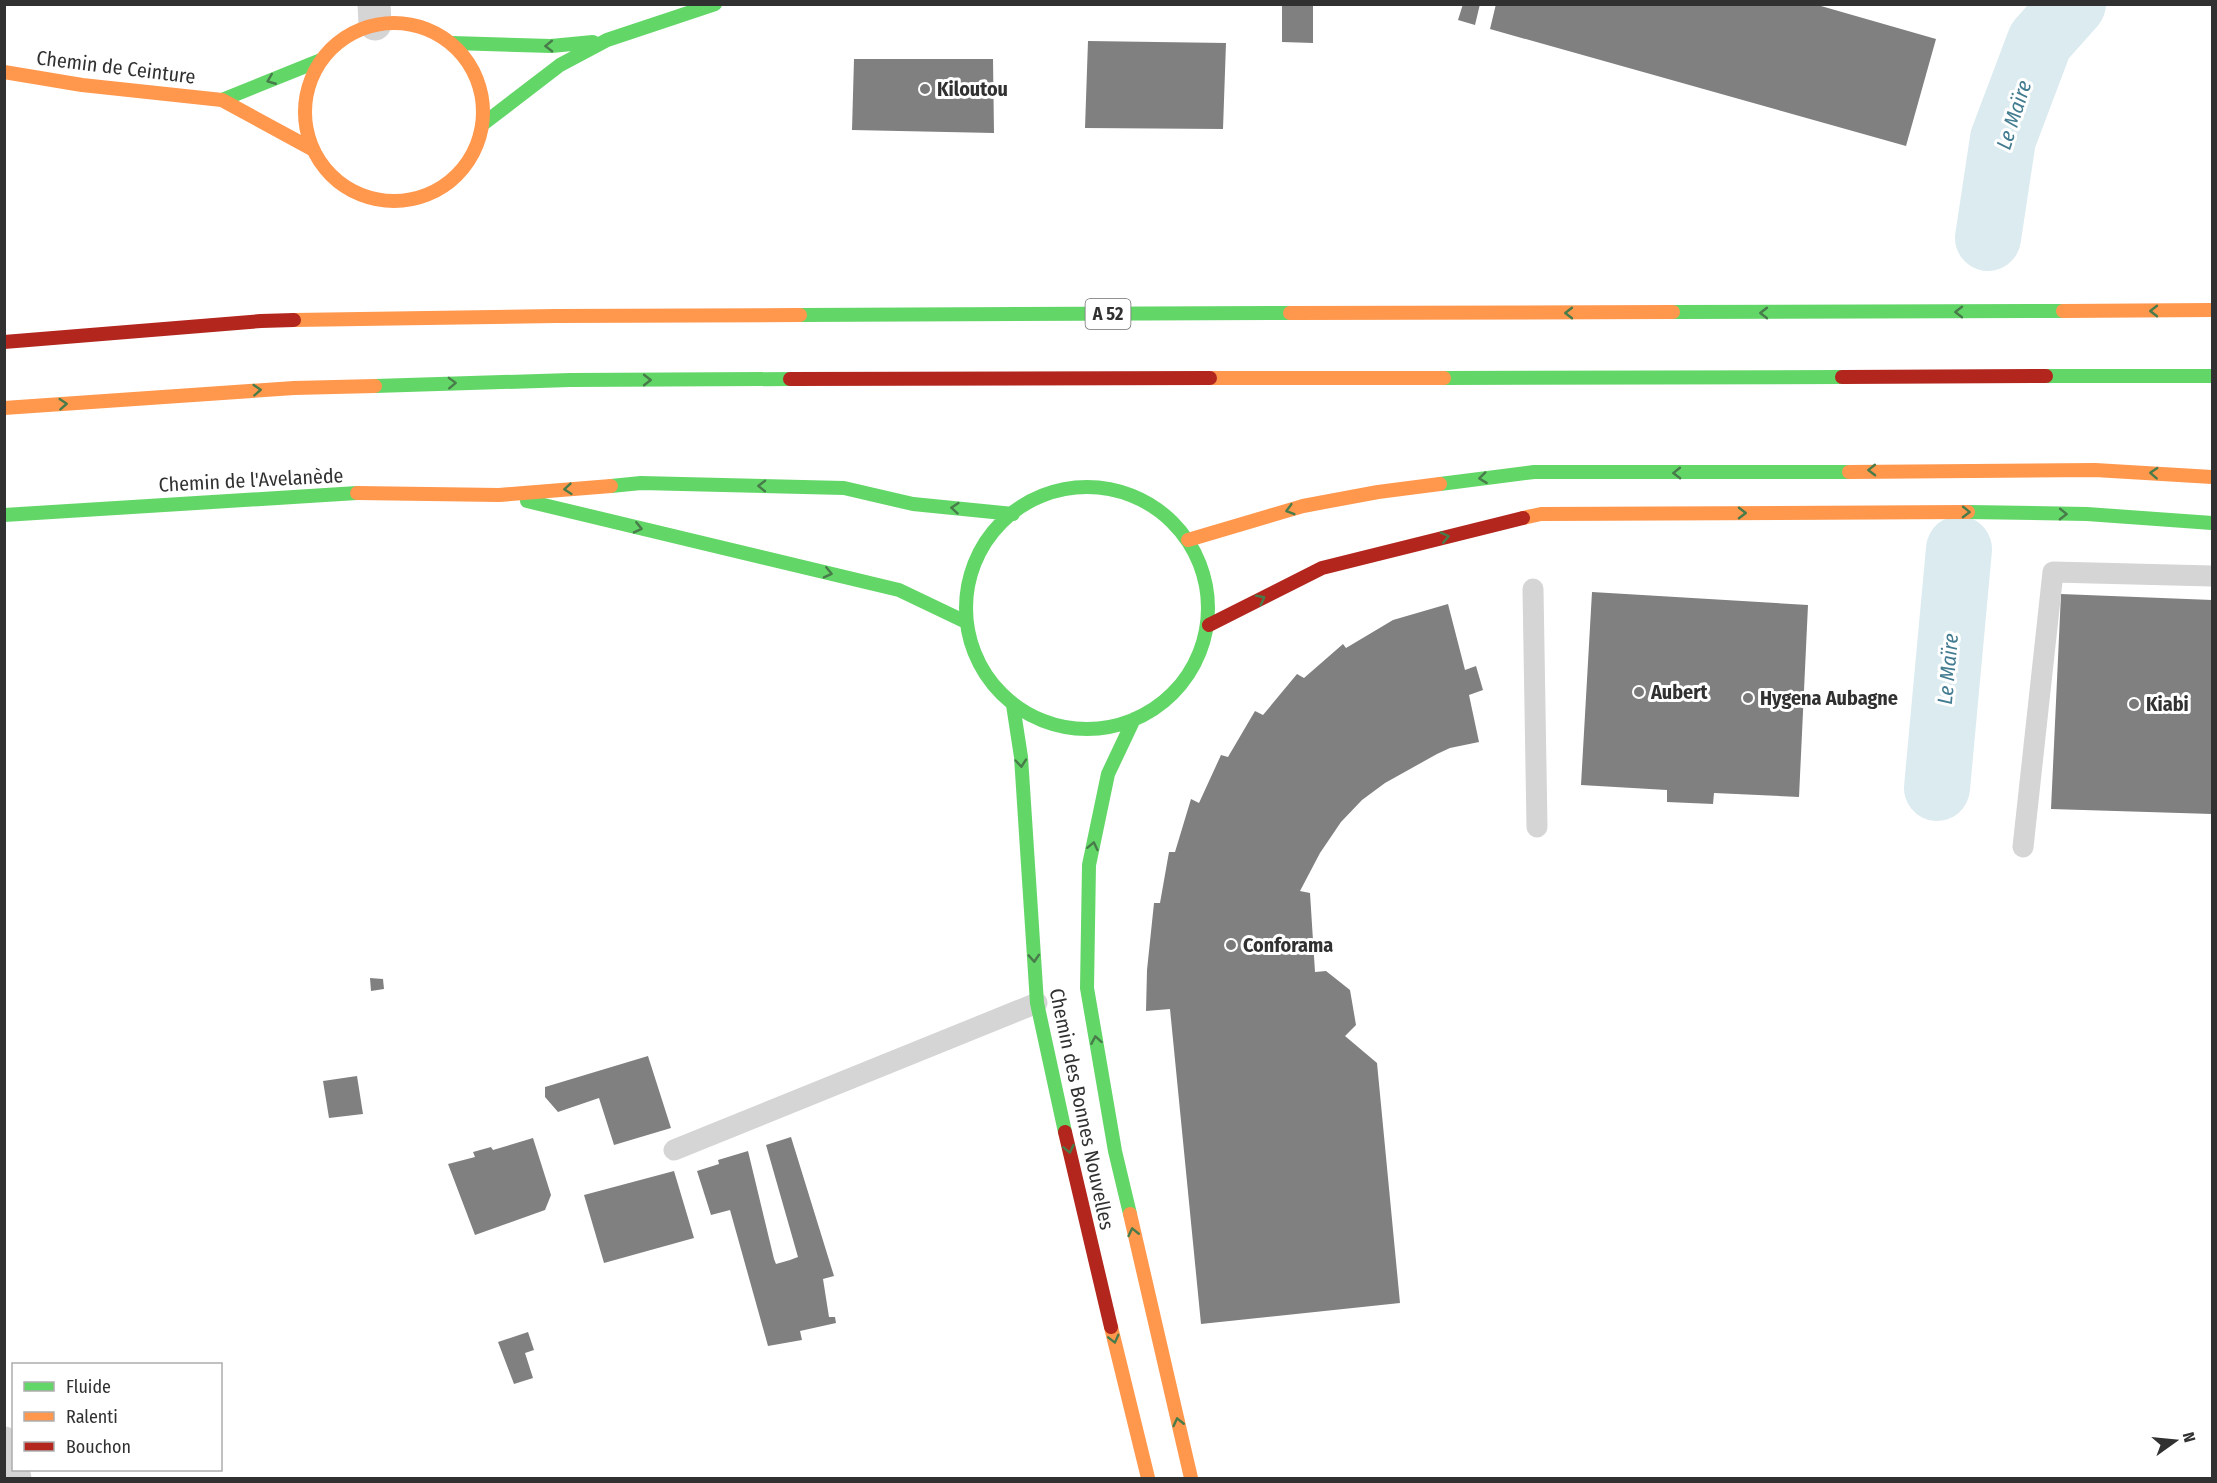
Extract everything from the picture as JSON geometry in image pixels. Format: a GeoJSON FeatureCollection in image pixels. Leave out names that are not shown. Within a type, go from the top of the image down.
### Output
{"type":"FeatureCollection","features":[{"type":"Feature","properties":{"kind":"main road"},"geometry":{"type":"LineString","coordinates":[[483,124],[560,65],[607,40],[715,4]]}},
{"type":"Feature","properties":{"kind":"main road"},"geometry":{"type":"LineString","coordinates":[[374,14],[431,30],[452,43],[471,66],[482,94],[483,124],[475,152],[458,176],[435,193],[407,201],[378,201],[351,191],[328,174],[312,149],[304,119],[307,88],[321,60],[374,14]]}},
{"type":"Feature","properties":{"kind":"main road"},"geometry":{"type":"LineString","coordinates":[[452,43],[551,46],[607,40]]}},
{"type":"Feature","properties":{"kind":"main road","name":"Chemin de Ceinture"},"geometry":{"type":"LineString","coordinates":[[222,100],[321,60]]}},
{"type":"Feature","properties":{"kind":"main road","name":"Chemin de Ceinture"},"geometry":{"type":"LineString","coordinates":[[4,72],[82,86],[222,100],[312,149]]}},
{"type":"Feature","properties":{"kind":"main road","name":"A 52"},"geometry":{"type":"LineString","coordinates":[[4,342],[261,321],[509,317],[2212,310]]}},
{"type":"Feature","properties":{"kind":"main road"},"geometry":{"type":"LineString","coordinates":[[4,408],[294,388],[570,380],[2212,376]]}},
{"type":"Feature","properties":{"kind":"main road"},"geometry":{"type":"LineString","coordinates":[[1188,540],[1303,506],[1378,492],[1534,472],[2096,470],[2212,477]]}},
{"type":"Feature","properties":{"kind":"main road"},"geometry":{"type":"LineString","coordinates":[[499,495],[642,483],[844,488],[913,504],[1013,514]]}},
{"type":"Feature","properties":{"kind":"main road"},"geometry":{"type":"LineString","coordinates":[[1089,486],[1127,493],[1161,512],[1188,540],[1208,595],[1209,626],[1188,675],[1164,701],[1134,719],[1098,728],[1050,724],[1013,705],[997,689],[976,657],[966,622],[967,589],[976,558],[992,530],[1051,491],[1089,486]]}},
{"type":"Feature","properties":{"kind":"main road","name":"Chemin de l'Avelanède"},"geometry":{"type":"LineString","coordinates":[[4,515],[44,510],[354,493],[499,495]]}},
{"type":"Feature","properties":{"kind":"main road"},"geometry":{"type":"LineString","coordinates":[[499,495],[899,590],[966,622]]}},
{"type":"Feature","properties":{"kind":"main road"},"geometry":{"type":"LineString","coordinates":[[1209,626],[1322,568],[1541,514],[2005,512],[2087,514],[2212,523]]}},
{"type":"Feature","properties":{"kind":"main road","name":"Chemin des Bonnes Nouvelles"},"geometry":{"type":"LineString","coordinates":[[1013,705],[1021,758],[1037,1003],[1071,1162],[1148,1479]]}},
{"type":"Feature","properties":{"kind":"main road","name":"Chemin des Bonnes Nouvelles"},"geometry":{"type":"LineString","coordinates":[[1134,719],[1108,774],[1089,865],[1087,988],[1115,1151],[1191,1479]]}},
{"type":"Feature","properties":{"kind":"street"},"geometry":{"type":"LineString","coordinates":[[4,1443],[12,1469]]}},
{"type":"Feature","properties":{"kind":"lane"},"geometry":{"type":"LineString","coordinates":[[2023,847],[2053,572],[2212,576]]}},
{"type":"Feature","properties":{"kind":"lane"},"geometry":{"type":"LineString","coordinates":[[1533,589],[1538,826]]}},
{"type":"Feature","properties":{"kind":"lane"},"geometry":{"type":"LineString","coordinates":[[674,1150],[1037,1003]]}},
{"type":"Feature","properties":{"kind":"building"},"geometry":{"type":"Polygon","coordinates":[[[1282,4],[1313,4],[1313,43],[1282,42],[1282,4]]]}},
{"type":"Feature","properties":{"kind":"building"},"geometry":{"type":"Polygon","coordinates":[[[1463,4],[1480,4],[1475,25],[1458,20],[1463,4]]]}},
{"type":"Feature","properties":{"kind":"building"},"geometry":{"type":"Polygon","coordinates":[[[1496,4],[1814,4],[1936,39],[1906,146],[1490,29],[1496,4]]]}},
{"type":"Feature","properties":{"kind":"building"},"geometry":{"type":"Polygon","coordinates":[[[1088,41],[1226,43],[1223,129],[1085,128],[1088,41]]]}},
{"type":"Feature","properties":{"kind":"building"},"geometry":{"type":"Polygon","coordinates":[[[854,59],[993,59],[994,133],[852,130],[854,59]]]}},
{"type":"Feature","properties":{"kind":"building"},"geometry":{"type":"Polygon","coordinates":[[[1592,592],[1808,605],[1799,797],[1714,793],[1713,804],[1667,802],[1667,790],[1581,785],[1592,592]]]}},
{"type":"Feature","properties":{"kind":"building","name":"Kiabi"},"geometry":{"type":"Polygon","coordinates":[[[2061,594],[2212,600],[2212,814],[2051,809],[2061,594]]]}},
{"type":"Feature","properties":{"kind":"building","name":"Conforama"},"geometry":{"type":"Polygon","coordinates":[[[1448,604],[1465,670],[1476,666],[1483,690],[1469,695],[1479,742],[1450,748],[1437,754],[1385,783],[1362,800],[1341,822],[1320,853],[1300,891],[1310,893],[1315,972],[1326,971],[1350,990],[1356,1025],[1345,1036],[1377,1063],[1400,1303],[1201,1324],[1170,1009],[1146,1011],[1147,970],[1154,903],[1160,903],[1169,852],[1175,852],[1191,799],[1199,803],[1221,755],[1228,757],[1255,711],[1263,715],[1297,674],[1304,678],[1343,644],[1346,648],[1393,620],[1448,604]]]}},
{"type":"Feature","properties":{"kind":"building"},"geometry":{"type":"Polygon","coordinates":[[[370,978],[383,979],[384,989],[371,991],[370,978]]]}},
{"type":"Feature","properties":{"kind":"building"},"geometry":{"type":"Polygon","coordinates":[[[648,1056],[671,1128],[614,1145],[599,1098],[558,1112],[545,1097],[545,1087],[648,1056]]]}},
{"type":"Feature","properties":{"kind":"building"},"geometry":{"type":"Polygon","coordinates":[[[357,1076],[363,1114],[329,1118],[323,1081],[357,1076]]]}},
{"type":"Feature","properties":{"kind":"building"},"geometry":{"type":"Polygon","coordinates":[[[791,1137],[834,1276],[823,1279],[829,1317],[835,1317],[836,1323],[800,1331],[802,1340],[768,1346],[730,1210],[711,1215],[697,1171],[719,1164],[718,1160],[748,1151],[774,1259],[776,1264],[790,1260],[798,1257],[766,1145],[791,1137]]]}},
{"type":"Feature","properties":{"kind":"building"},"geometry":{"type":"Polygon","coordinates":[[[533,1138],[551,1195],[545,1210],[475,1235],[448,1164],[475,1157],[473,1152],[491,1147],[493,1150],[533,1138]]]}},
{"type":"Feature","properties":{"kind":"building"},"geometry":{"type":"Polygon","coordinates":[[[674,1171],[694,1238],[604,1263],[584,1195],[674,1171]]]}},
{"type":"Feature","properties":{"kind":"building"},"geometry":{"type":"Polygon","coordinates":[[[528,1332],[534,1350],[525,1353],[533,1378],[514,1384],[498,1342],[528,1332]]]}},
{"type":"Feature","properties":{"kind":"waterway","name":"Le Maïre"},"geometry":{"type":"LineString","coordinates":[[1988,238],[2003,139],[2040,41],[2073,4]]}},
{"type":"Feature","properties":{"kind":"waterway","name":"Le Maïre"},"geometry":{"type":"LineString","coordinates":[[1937,788],[1959,549]]}},
{"type":"Feature","properties":{"kind":"traffic: fast"},"geometry":{"type":"LineString","coordinates":[[483,124],[560,65],[607,40],[715,4]]}},
{"type":"Feature","properties":{"kind":"traffic: fast"},"geometry":{"type":"LineString","coordinates":[[452,43],[551,46],[593,42]]}},
{"type":"Feature","properties":{"kind":"traffic: fast"},"geometry":{"type":"LineString","coordinates":[[222,100],[321,60]]}},
{"type":"Feature","properties":{"kind":"traffic: fast"},"geometry":{"type":"LineString","coordinates":[[1673,312],[2063,311]]}},
{"type":"Feature","properties":{"kind":"traffic: fast"},"geometry":{"type":"LineString","coordinates":[[800,315],[1290,313]]}},
{"type":"Feature","properties":{"kind":"traffic: fast"},"geometry":{"type":"LineString","coordinates":[[2046,376],[2212,376]]}},
{"type":"Feature","properties":{"kind":"traffic: fast"},"geometry":{"type":"LineString","coordinates":[[1444,378],[1842,377]]}},
{"type":"Feature","properties":{"kind":"traffic: fast"},"geometry":{"type":"LineString","coordinates":[[375,386],[570,380],[790,379]]}},
{"type":"Feature","properties":{"kind":"traffic: fast"},"geometry":{"type":"LineString","coordinates":[[1440,484],[1534,472],[1849,472]]}},
{"type":"Feature","properties":{"kind":"traffic: fast"},"geometry":{"type":"LineString","coordinates":[[611,486],[641,483],[844,488],[913,504],[1013,514]]}},
{"type":"Feature","properties":{"kind":"traffic: fast"},"geometry":{"type":"LineString","coordinates":[[1087,487],[1111,490],[1144,502],[1164,515],[1180,531],[1193,551],[1202,573],[1208,608],[1205,632],[1193,665],[1180,685],[1164,701],[1144,714],[1122,723],[1087,729],[1063,726],[1030,714],[1010,701],[994,685],[981,665],[972,643],[966,608],[969,584],[981,551],[994,531],[1010,515],[1030,502],[1052,493],[1087,487]]}},
{"type":"Feature","properties":{"kind":"traffic: fast"},"geometry":{"type":"LineString","coordinates":[[4,515],[357,493]]}},
{"type":"Feature","properties":{"kind":"traffic: fast"},"geometry":{"type":"LineString","coordinates":[[527,501],[899,590],[966,622]]}},
{"type":"Feature","properties":{"kind":"traffic: fast"},"geometry":{"type":"LineString","coordinates":[[1968,512],[2087,514],[2212,523]]}},
{"type":"Feature","properties":{"kind":"traffic: fast"},"geometry":{"type":"LineString","coordinates":[[1013,705],[1021,757],[1037,1003],[1065,1132]]}},
{"type":"Feature","properties":{"kind":"traffic: fast"},"geometry":{"type":"LineString","coordinates":[[1130,1214],[1115,1151],[1087,988],[1089,865],[1108,774],[1134,719]]}},
{"type":"Feature","properties":{"kind":"traffic: slow"},"geometry":{"type":"LineString","coordinates":[[394,23],[411,24],[428,29],[457,49],[477,78],[482,95],[483,112],[482,129],[477,146],[457,175],[428,195],[411,200],[394,201],[377,200],[360,195],[331,175],[311,146],[306,129],[305,112],[306,95],[311,78],[331,49],[360,29],[377,24],[394,23]]}},
{"type":"Feature","properties":{"kind":"traffic: slow"},"geometry":{"type":"LineString","coordinates":[[4,72],[82,85],[222,100],[312,149]]}},
{"type":"Feature","properties":{"kind":"traffic: slow"},"geometry":{"type":"LineString","coordinates":[[2063,311],[2212,310]]}},
{"type":"Feature","properties":{"kind":"traffic: slow"},"geometry":{"type":"LineString","coordinates":[[1290,313],[1673,312]]}},
{"type":"Feature","properties":{"kind":"traffic: slow"},"geometry":{"type":"LineString","coordinates":[[294,320],[800,315]]}},
{"type":"Feature","properties":{"kind":"traffic: slow"},"geometry":{"type":"LineString","coordinates":[[1210,378],[1444,378]]}},
{"type":"Feature","properties":{"kind":"traffic: slow"},"geometry":{"type":"LineString","coordinates":[[4,408],[294,388],[375,386]]}},
{"type":"Feature","properties":{"kind":"traffic: slow"},"geometry":{"type":"LineString","coordinates":[[1849,472],[2095,470],[2212,477]]}},
{"type":"Feature","properties":{"kind":"traffic: slow"},"geometry":{"type":"LineString","coordinates":[[1188,540],[1303,506],[1378,492],[1440,484]]}},
{"type":"Feature","properties":{"kind":"traffic: slow"},"geometry":{"type":"LineString","coordinates":[[357,493],[499,495],[611,486]]}},
{"type":"Feature","properties":{"kind":"traffic: slow"},"geometry":{"type":"LineString","coordinates":[[1523,518],[1541,514],[1968,512]]}},
{"type":"Feature","properties":{"kind":"traffic: slow"},"geometry":{"type":"LineString","coordinates":[[1130,1214],[1191,1478]]}},
{"type":"Feature","properties":{"kind":"traffic: slow"},"geometry":{"type":"LineString","coordinates":[[1111,1327],[1148,1478]]}},
{"type":"Feature","properties":{"kind":"traffic: jam"},"geometry":{"type":"LineString","coordinates":[[4,342],[294,320]]}},
{"type":"Feature","properties":{"kind":"traffic: jam"},"geometry":{"type":"LineString","coordinates":[[1842,377],[2046,376]]}},
{"type":"Feature","properties":{"kind":"traffic: jam"},"geometry":{"type":"LineString","coordinates":[[790,379],[1210,378]]}},
{"type":"Feature","properties":{"kind":"traffic: jam"},"geometry":{"type":"LineString","coordinates":[[1209,625],[1322,568],[1523,518]]}},
{"type":"Feature","properties":{"kind":"traffic: jam"},"geometry":{"type":"LineString","coordinates":[[1065,1132],[1111,1327]]}},
{"type":"Feature","properties":{"kind":"place","name":"Kiloutou"},"geometry":{"type":"Point","coordinates":[925,89]}},
{"type":"Feature","properties":{"kind":"place","name":"Aubert"},"geometry":{"type":"Point","coordinates":[1639,692]}},
{"type":"Feature","properties":{"kind":"place","name":"Hygena Aubagne"},"geometry":{"type":"Point","coordinates":[1748,698]}},
{"type":"Feature","properties":{"kind":"place","name":"Kiabi"},"geometry":{"type":"Point","coordinates":[2134,704]}},
{"type":"Feature","properties":{"kind":"place","name":"Conforama"},"geometry":{"type":"Point","coordinates":[1231,945]}}]}
